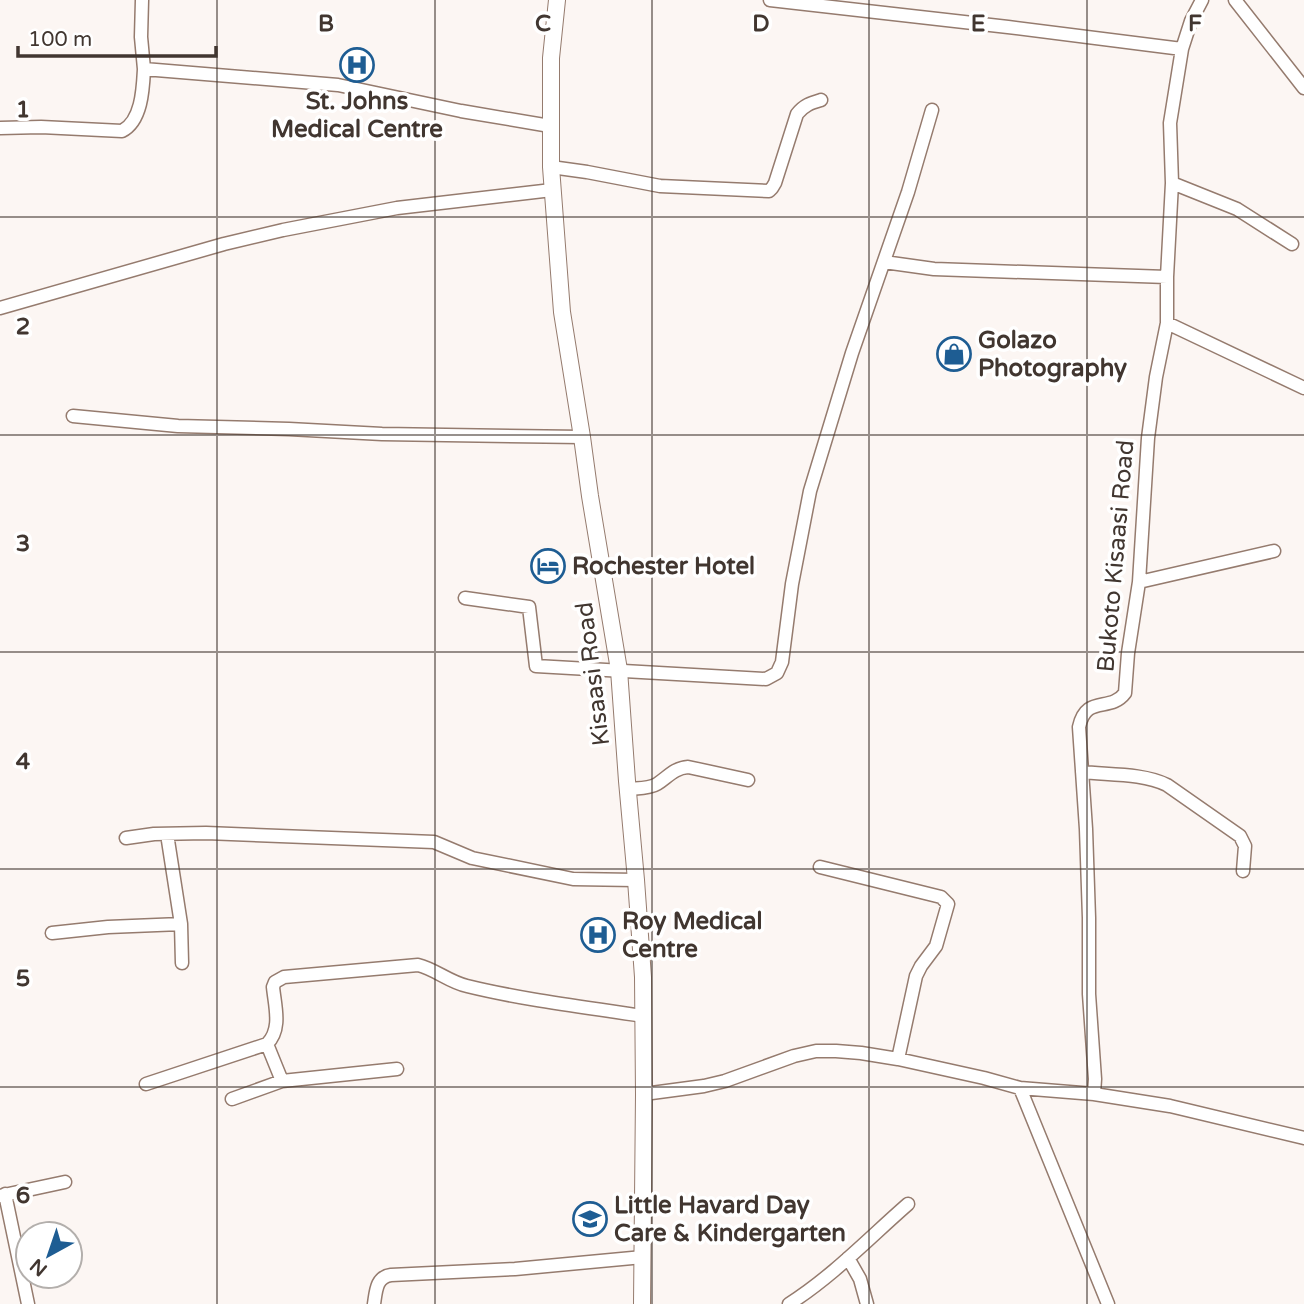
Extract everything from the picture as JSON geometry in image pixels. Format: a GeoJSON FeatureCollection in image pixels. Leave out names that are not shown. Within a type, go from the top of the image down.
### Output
{"type":"FeatureCollection","features":[{"type":"Feature","properties":{"kind":"main road","name":"Kisaasi Road"},"geometry":{"type":"LineString","coordinates":[[556,0],[551,58],[550,126],[552,190],[562,312],[619,670],[643,977],[642,1304]]}},
{"type":"Feature","properties":{"kind":"street"},"geometry":{"type":"LineString","coordinates":[[0,128],[122,131],[128,128],[140,105],[144,69],[142,0]]}},
{"type":"Feature","properties":{"kind":"street"},"geometry":{"type":"LineString","coordinates":[[770,0],[1182,49]]}},
{"type":"Feature","properties":{"kind":"street","name":"Bukoto Kisaasi Road"},"geometry":{"type":"LineString","coordinates":[[1094,1094],[1088,994],[1089,905],[1079,727],[1085,712],[1091,707],[1115,702],[1125,693],[1139,582],[1148,439],[1156,377],[1167,323],[1172,183],[1170,123],[1182,49],[1191,21],[1202,0]]}},
{"type":"Feature","properties":{"kind":"street"},"geometry":{"type":"LineString","coordinates":[[1235,0],[1304,88]]}},
{"type":"Feature","properties":{"kind":"street"},"geometry":{"type":"LineString","coordinates":[[144,69],[338,85],[461,111],[550,126]]}},
{"type":"Feature","properties":{"kind":"street"},"geometry":{"type":"LineString","coordinates":[[551,167],[660,186],[769,191],[775,183],[797,114],[808,104],[821,100]]}},
{"type":"Feature","properties":{"kind":"street"},"geometry":{"type":"LineString","coordinates":[[465,598],[529,607],[536,666],[766,679],[772,677],[782,662],[792,584],[810,491],[852,353],[908,192],[932,110]]}},
{"type":"Feature","properties":{"kind":"street"},"geometry":{"type":"LineString","coordinates":[[1172,183],[1237,209],[1292,244]]}},
{"type":"Feature","properties":{"kind":"street"},"geometry":{"type":"LineString","coordinates":[[0,308],[224,244],[283,230],[397,208],[552,190]]}},
{"type":"Feature","properties":{"kind":"street"},"geometry":{"type":"LineString","coordinates":[[884,262],[933,269],[1167,277]]}},
{"type":"Feature","properties":{"kind":"street"},"geometry":{"type":"LineString","coordinates":[[1167,323],[1304,388]]}},
{"type":"Feature","properties":{"kind":"street"},"geometry":{"type":"LineString","coordinates":[[74,416],[178,426],[382,434],[582,437]]}},
{"type":"Feature","properties":{"kind":"street"},"geometry":{"type":"LineString","coordinates":[[1139,582],[1274,551]]}},
{"type":"Feature","properties":{"kind":"street"},"geometry":{"type":"LineString","coordinates":[[628,789],[655,786],[671,772],[688,767],[748,780]]}},
{"type":"Feature","properties":{"kind":"street"},"geometry":{"type":"LineString","coordinates":[[1082,772],[1158,780],[1167,785],[1240,836],[1245,846],[1243,871]]}},
{"type":"Feature","properties":{"kind":"street"},"geometry":{"type":"LineString","coordinates":[[126,838],[167,834],[244,835],[434,842],[472,859],[573,879],[636,880]]}},
{"type":"Feature","properties":{"kind":"street"},"geometry":{"type":"LineString","coordinates":[[167,834],[181,924],[182,964]]}},
{"type":"Feature","properties":{"kind":"street"},"geometry":{"type":"LineString","coordinates":[[820,867],[942,897],[948,904],[936,946],[920,966],[916,976],[898,1059]]}},
{"type":"Feature","properties":{"kind":"street"},"geometry":{"type":"LineString","coordinates":[[52,933],[181,924]]}},
{"type":"Feature","properties":{"kind":"street"},"geometry":{"type":"LineString","coordinates":[[146,1084],[267,1044],[274,1038],[276,1030],[273,988],[278,979],[303,975],[418,964],[464,986],[643,1016]]}},
{"type":"Feature","properties":{"kind":"street"},"geometry":{"type":"LineString","coordinates":[[267,1044],[282,1082]]}},
{"type":"Feature","properties":{"kind":"street"},"geometry":{"type":"LineString","coordinates":[[644,1094],[725,1081],[794,1056],[816,1051],[860,1053],[898,1059],[1020,1088],[1094,1094],[1170,1106],[1304,1138]]}},
{"type":"Feature","properties":{"kind":"street"},"geometry":{"type":"LineString","coordinates":[[232,1099],[282,1082],[397,1069]]}},
{"type":"Feature","properties":{"kind":"street"},"geometry":{"type":"LineString","coordinates":[[1020,1088],[1108,1304]]}},
{"type":"Feature","properties":{"kind":"street"},"geometry":{"type":"LineString","coordinates":[[28,1304],[3,1195],[65,1182]]}},
{"type":"Feature","properties":{"kind":"street"},"geometry":{"type":"LineString","coordinates":[[789,1304],[817,1285],[908,1204]]}},
{"type":"Feature","properties":{"kind":"street"},"geometry":{"type":"LineString","coordinates":[[374,1304],[381,1279],[391,1275],[515,1269],[643,1257]]}},
{"type":"Feature","properties":{"kind":"street"},"geometry":{"type":"LineString","coordinates":[[848,1258],[860,1279],[867,1304]]}},
{"type":"Feature","properties":{"kind":"place","name":"St. Johns Medical Centre"},"geometry":{"type":"Point","coordinates":[357,65]}},
{"type":"Feature","properties":{"kind":"place","name":"Golazo Photography"},"geometry":{"type":"Point","coordinates":[954,354]}},
{"type":"Feature","properties":{"kind":"place","name":"Rochester Hotel"},"geometry":{"type":"Point","coordinates":[548,566]}},
{"type":"Feature","properties":{"kind":"place","name":"Roy Medical Centre"},"geometry":{"type":"Point","coordinates":[598,935]}},
{"type":"Feature","properties":{"kind":"place","name":"Little Havard Day Care & Kindergarten"},"geometry":{"type":"Point","coordinates":[590,1219]}}]}
